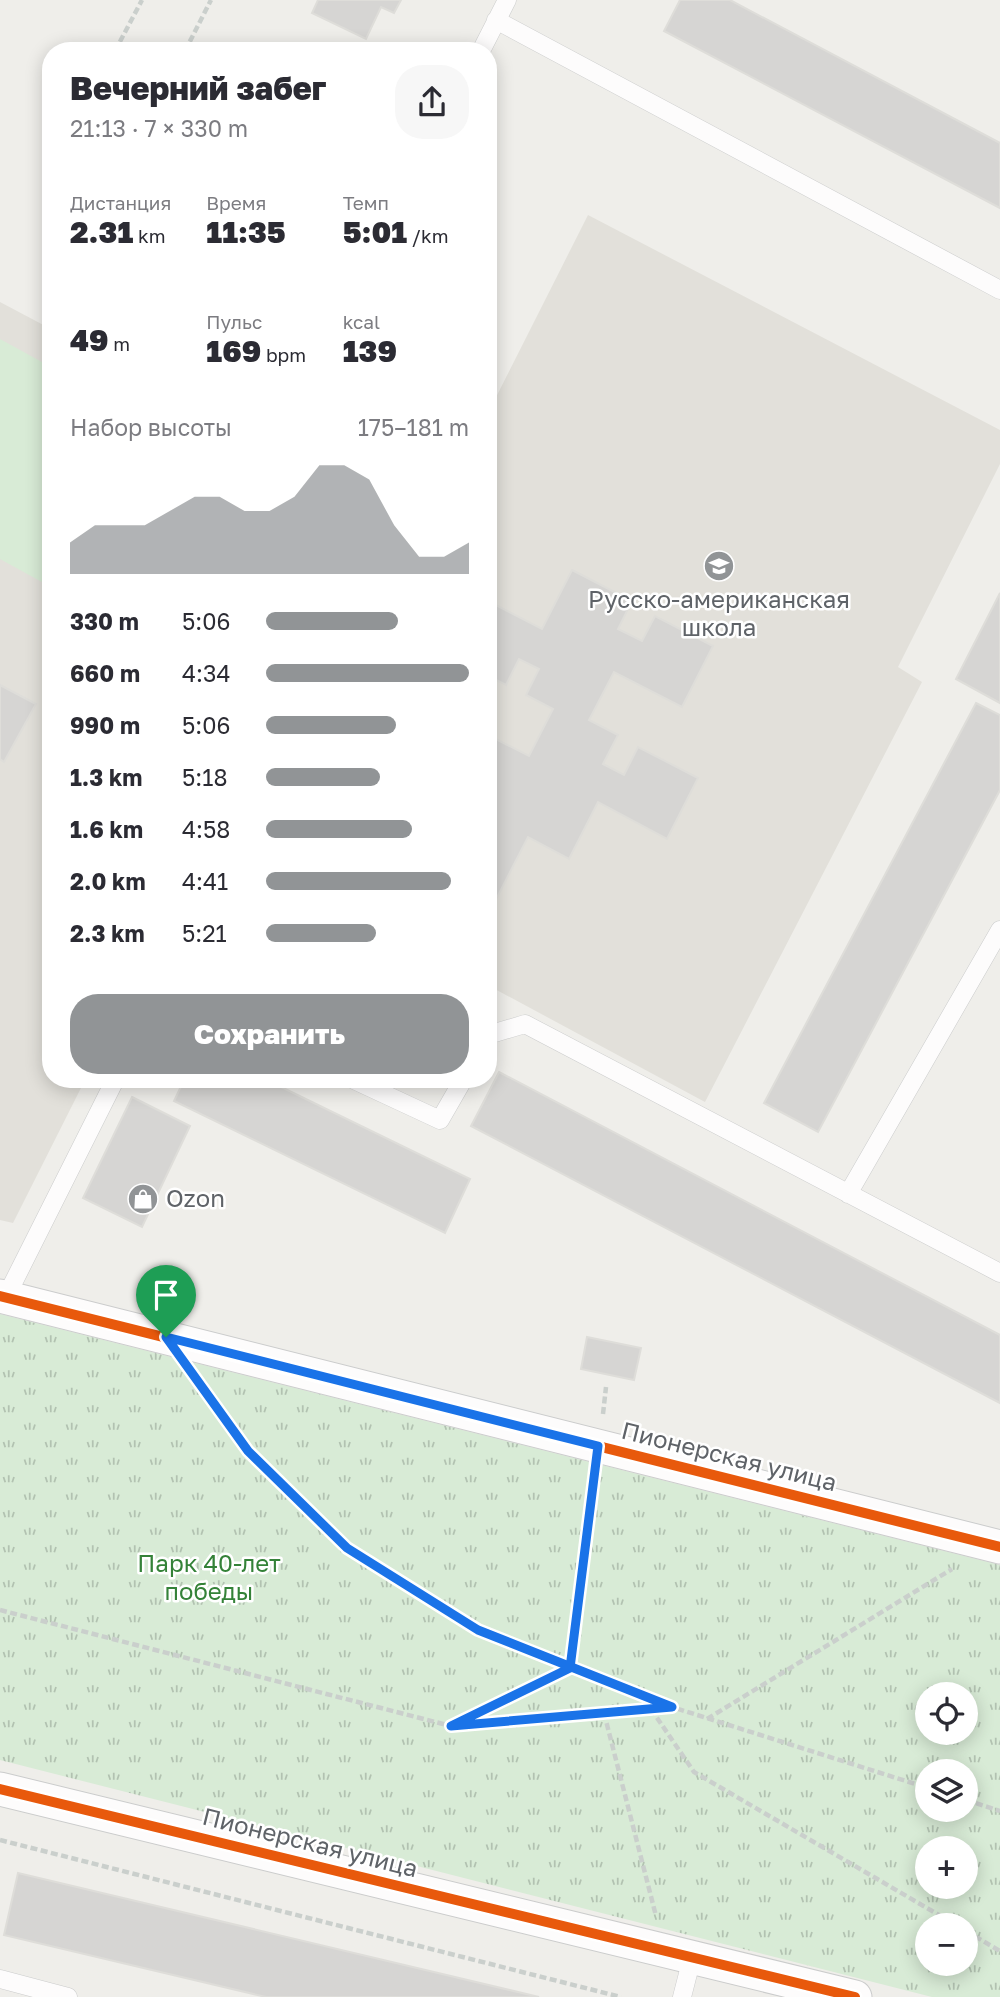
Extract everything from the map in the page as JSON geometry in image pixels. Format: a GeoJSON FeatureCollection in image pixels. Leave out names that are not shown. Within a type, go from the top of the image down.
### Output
{"type":"FeatureCollection","features":[{"type":"Feature","properties":{"kind":"street","name":"Пионерская улица"},"geometry":{"type":"LineString","coordinates":[[3,1296],[996,1546]]}},
{"type":"Feature","properties":{"kind":"street","name":"Пионерская улица"},"geometry":{"type":"LineString","coordinates":[[0,1789],[855,1997]]}},
{"type":"Feature","properties":{"kind":"lane"},"geometry":{"type":"LineString","coordinates":[[485,42],[507,0]]}},
{"type":"Feature","properties":{"kind":"lane"},"geometry":{"type":"LineString","coordinates":[[496,20],[1000,290]]}},
{"type":"Feature","properties":{"kind":"lane"},"geometry":{"type":"LineString","coordinates":[[848,1194],[1000,930]]}},
{"type":"Feature","properties":{"kind":"lane"},"geometry":{"type":"LineString","coordinates":[[497,1032],[525,1024],[1000,1273]]}},
{"type":"Feature","properties":{"kind":"lane"},"geometry":{"type":"LineString","coordinates":[[3,1296],[111,1088]]}},
{"type":"Feature","properties":{"kind":"lane"},"geometry":{"type":"LineString","coordinates":[[371,1088],[440,1120],[458,1088]]}},
{"type":"Feature","properties":{"kind":"lane"},"geometry":{"type":"LineString","coordinates":[[679,1955],[682,1997]]}},
{"type":"Feature","properties":{"kind":"lane"},"geometry":{"type":"LineString","coordinates":[[0,1979],[68,1997]]}},
{"type":"Feature","properties":{"kind":"path"},"geometry":{"type":"LineString","coordinates":[[120,42],[142,0]]}},
{"type":"Feature","properties":{"kind":"path"},"geometry":{"type":"LineString","coordinates":[[190,42],[211,0]]}},
{"type":"Feature","properties":{"kind":"path"},"geometry":{"type":"LineString","coordinates":[[196,1379],[248,1451],[347,1548],[478,1630],[672,1707],[915,1784]]}},
{"type":"Feature","properties":{"kind":"path"},"geometry":{"type":"LineString","coordinates":[[570,1668],[606,1387]]}},
{"type":"Feature","properties":{"kind":"path"},"geometry":{"type":"LineString","coordinates":[[707,1719],[996,1546]]}},
{"type":"Feature","properties":{"kind":"path"},"geometry":{"type":"LineString","coordinates":[[0,1610],[451,1726],[672,1707]]}},
{"type":"Feature","properties":{"kind":"path"},"geometry":{"type":"LineString","coordinates":[[451,1726],[570,1668]]}},
{"type":"Feature","properties":{"kind":"path"},"geometry":{"type":"LineString","coordinates":[[651,1709],[695,1772],[936,1913]]}},
{"type":"Feature","properties":{"kind":"path"},"geometry":{"type":"LineString","coordinates":[[604,1713],[679,1955]]}},
{"type":"Feature","properties":{"kind":"path"},"geometry":{"type":"LineString","coordinates":[[978,1804],[1000,1811]]}},
{"type":"Feature","properties":{"kind":"path"},"geometry":{"type":"LineString","coordinates":[[0,1840],[621,1997]]}},
{"type":"Feature","properties":{"kind":"path"},"geometry":{"type":"LineString","coordinates":[[978,1938],[1000,1951]]}},
{"type":"Feature","properties":{"kind":"shaded area","name":"Русско-американская школа"},"geometry":{"type":"Polygon","coordinates":[[[588,215],[1000,430],[1000,464],[898,667],[922,682],[705,1102],[497,990],[497,395],[588,215]]]}},
{"type":"Feature","properties":{"kind":"shaded area"},"geometry":{"type":"Polygon","coordinates":[[[0,302],[42,324],[42,1088],[81,1088],[13,1223],[0,1220],[0,302]]]}},
{"type":"Feature","properties":{"kind":"green space"},"geometry":{"type":"Polygon","coordinates":[[[0,339],[42,362],[42,582],[0,559],[0,339]]]}},
{"type":"Feature","properties":{"kind":"green space","name":"Парк 40-лет победы"},"geometry":{"type":"Polygon","coordinates":[[[0,1314],[1000,1565],[1000,1997],[932,1997],[0,1760],[0,1314]]]}},
{"type":"Feature","properties":{"kind":"building"},"geometry":{"type":"Polygon","coordinates":[[[318,0],[401,0],[394,13],[381,7],[366,39],[312,13],[318,0]]]}},
{"type":"Feature","properties":{"kind":"building"},"geometry":{"type":"Polygon","coordinates":[[[680,0],[730,0],[1000,143],[1000,208],[664,31],[680,0]]]}},
{"type":"Feature","properties":{"kind":"building","name":"Русско-американская школа"},"geometry":{"type":"Polygon","coordinates":[[[572,570],[632,601],[618,629],[642,641],[655,616],[713,646],[682,707],[614,672],[589,720],[618,735],[603,764],[624,775],[638,747],[698,778],[667,839],[598,802],[569,859],[528,837],[497,897],[497,740],[529,756],[553,709],[526,695],[539,669],[519,659],[506,685],[497,680],[497,606],[542,629],[572,570]]]}},
{"type":"Feature","properties":{"kind":"building"},"geometry":{"type":"Polygon","coordinates":[[[1000,593],[1000,703],[956,679],[1000,593]]]}},
{"type":"Feature","properties":{"kind":"building"},"geometry":{"type":"Polygon","coordinates":[[[0,685],[36,704],[4,762],[0,759],[0,685]]]}},
{"type":"Feature","properties":{"kind":"building"},"geometry":{"type":"Polygon","coordinates":[[[976,703],[1000,715],[1000,790],[818,1132],[764,1103],[976,703]]]}},
{"type":"Feature","properties":{"kind":"building"},"geometry":{"type":"Polygon","coordinates":[[[499,1072],[1000,1335],[1000,1403],[471,1126],[491,1088],[497,1088],[499,1072]]]}},
{"type":"Feature","properties":{"kind":"building"},"geometry":{"type":"Polygon","coordinates":[[[180,1088],[283,1088],[470,1179],[445,1233],[174,1101],[180,1088]]]}},
{"type":"Feature","properties":{"kind":"building"},"geometry":{"type":"Polygon","coordinates":[[[132,1097],[190,1126],[142,1227],[83,1198],[132,1097]]]}},
{"type":"Feature","properties":{"kind":"building"},"geometry":{"type":"Polygon","coordinates":[[[587,1337],[641,1348],[634,1380],[581,1369],[587,1337]]]}},
{"type":"Feature","properties":{"kind":"building"},"geometry":{"type":"Polygon","coordinates":[[[18,1873],[539,1997],[266,1997],[4,1935],[18,1873]]]}},
{"type":"Feature","properties":{"kind":"cycle path"},"geometry":{"type":"LineString","coordinates":[[0,1296],[1000,1547]]}},
{"type":"Feature","properties":{"kind":"cycle path"},"geometry":{"type":"LineString","coordinates":[[0,1789],[855,1997]]}},
{"type":"Feature","properties":{"kind":"place","name":"Русско-американская школа"},"geometry":{"type":"Point","coordinates":[719,566]}},
{"type":"Feature","properties":{"kind":"place","name":"Ozon"},"geometry":{"type":"Point","coordinates":[143,1199]}},
{"type":"Feature","properties":{"kind":"route"},"geometry":{"type":"LineString","coordinates":[[166,1337],[248,1451],[347,1548],[478,1630],[570,1668],[672,1707],[451,1726],[570,1668],[598,1446],[166,1337]]}}]}
